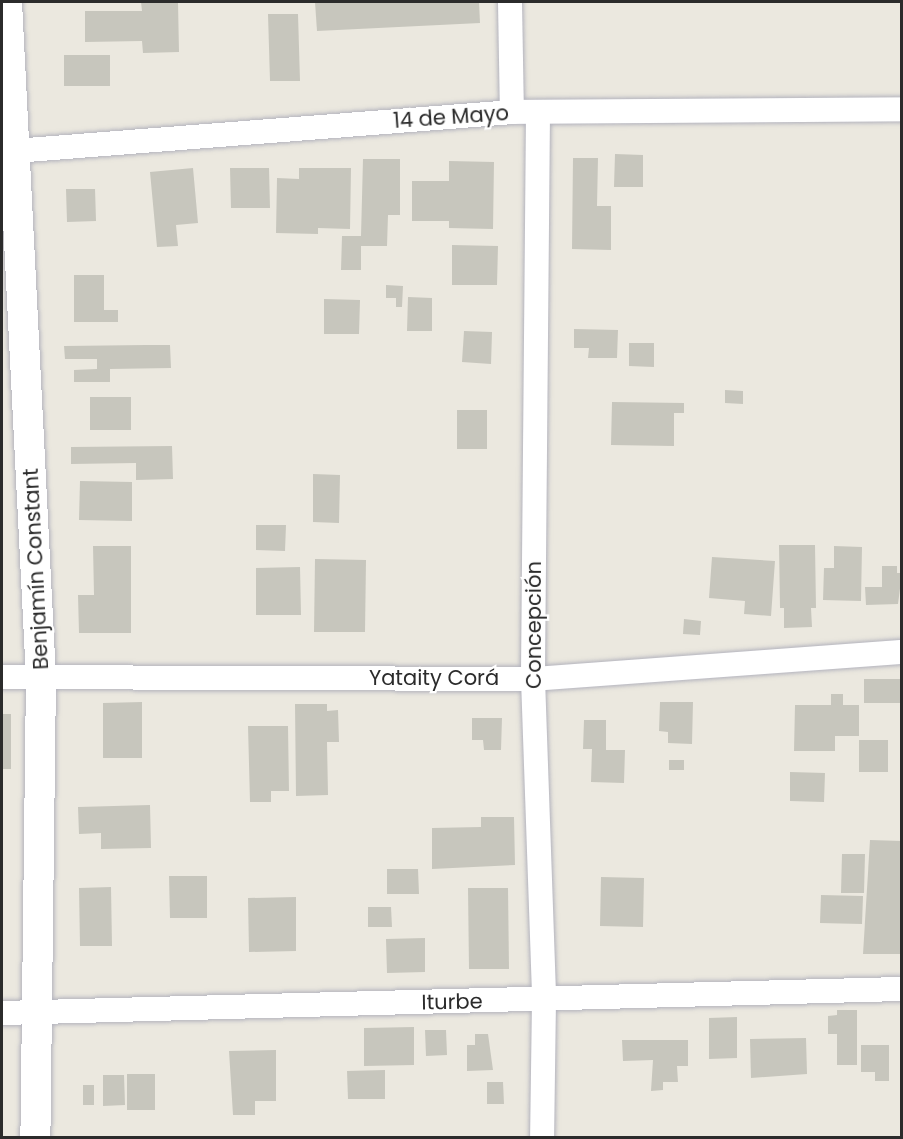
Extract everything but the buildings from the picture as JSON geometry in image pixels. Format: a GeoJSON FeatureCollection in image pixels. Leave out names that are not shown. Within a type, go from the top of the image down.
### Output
{"type":"FeatureCollection","features":[{"type":"Feature","properties":{"kind":"street","name":"Benjamín Constant"},"geometry":{"type":"LineString","coordinates":[[7,2],[8,152],[41,677],[34,1012],[35,1137]]}},
{"type":"Feature","properties":{"kind":"street"},"geometry":{"type":"LineString","coordinates":[[510,2],[512,112]]}},
{"type":"Feature","properties":{"kind":"street","name":"14 de Mayo"},"geometry":{"type":"LineString","coordinates":[[8,152],[512,112],[902,110]]}},
{"type":"Feature","properties":{"kind":"street","name":"Concepción"},"geometry":{"type":"LineString","coordinates":[[538,112],[533,679],[544,1000],[542,1137]]}},
{"type":"Feature","properties":{"kind":"street","name":"Yataity Corá"},"geometry":{"type":"LineString","coordinates":[[2,677],[533,679],[902,652]]}},
{"type":"Feature","properties":{"kind":"street","name":"Iturbe"},"geometry":{"type":"LineString","coordinates":[[2,1013],[902,989]]}}]}
